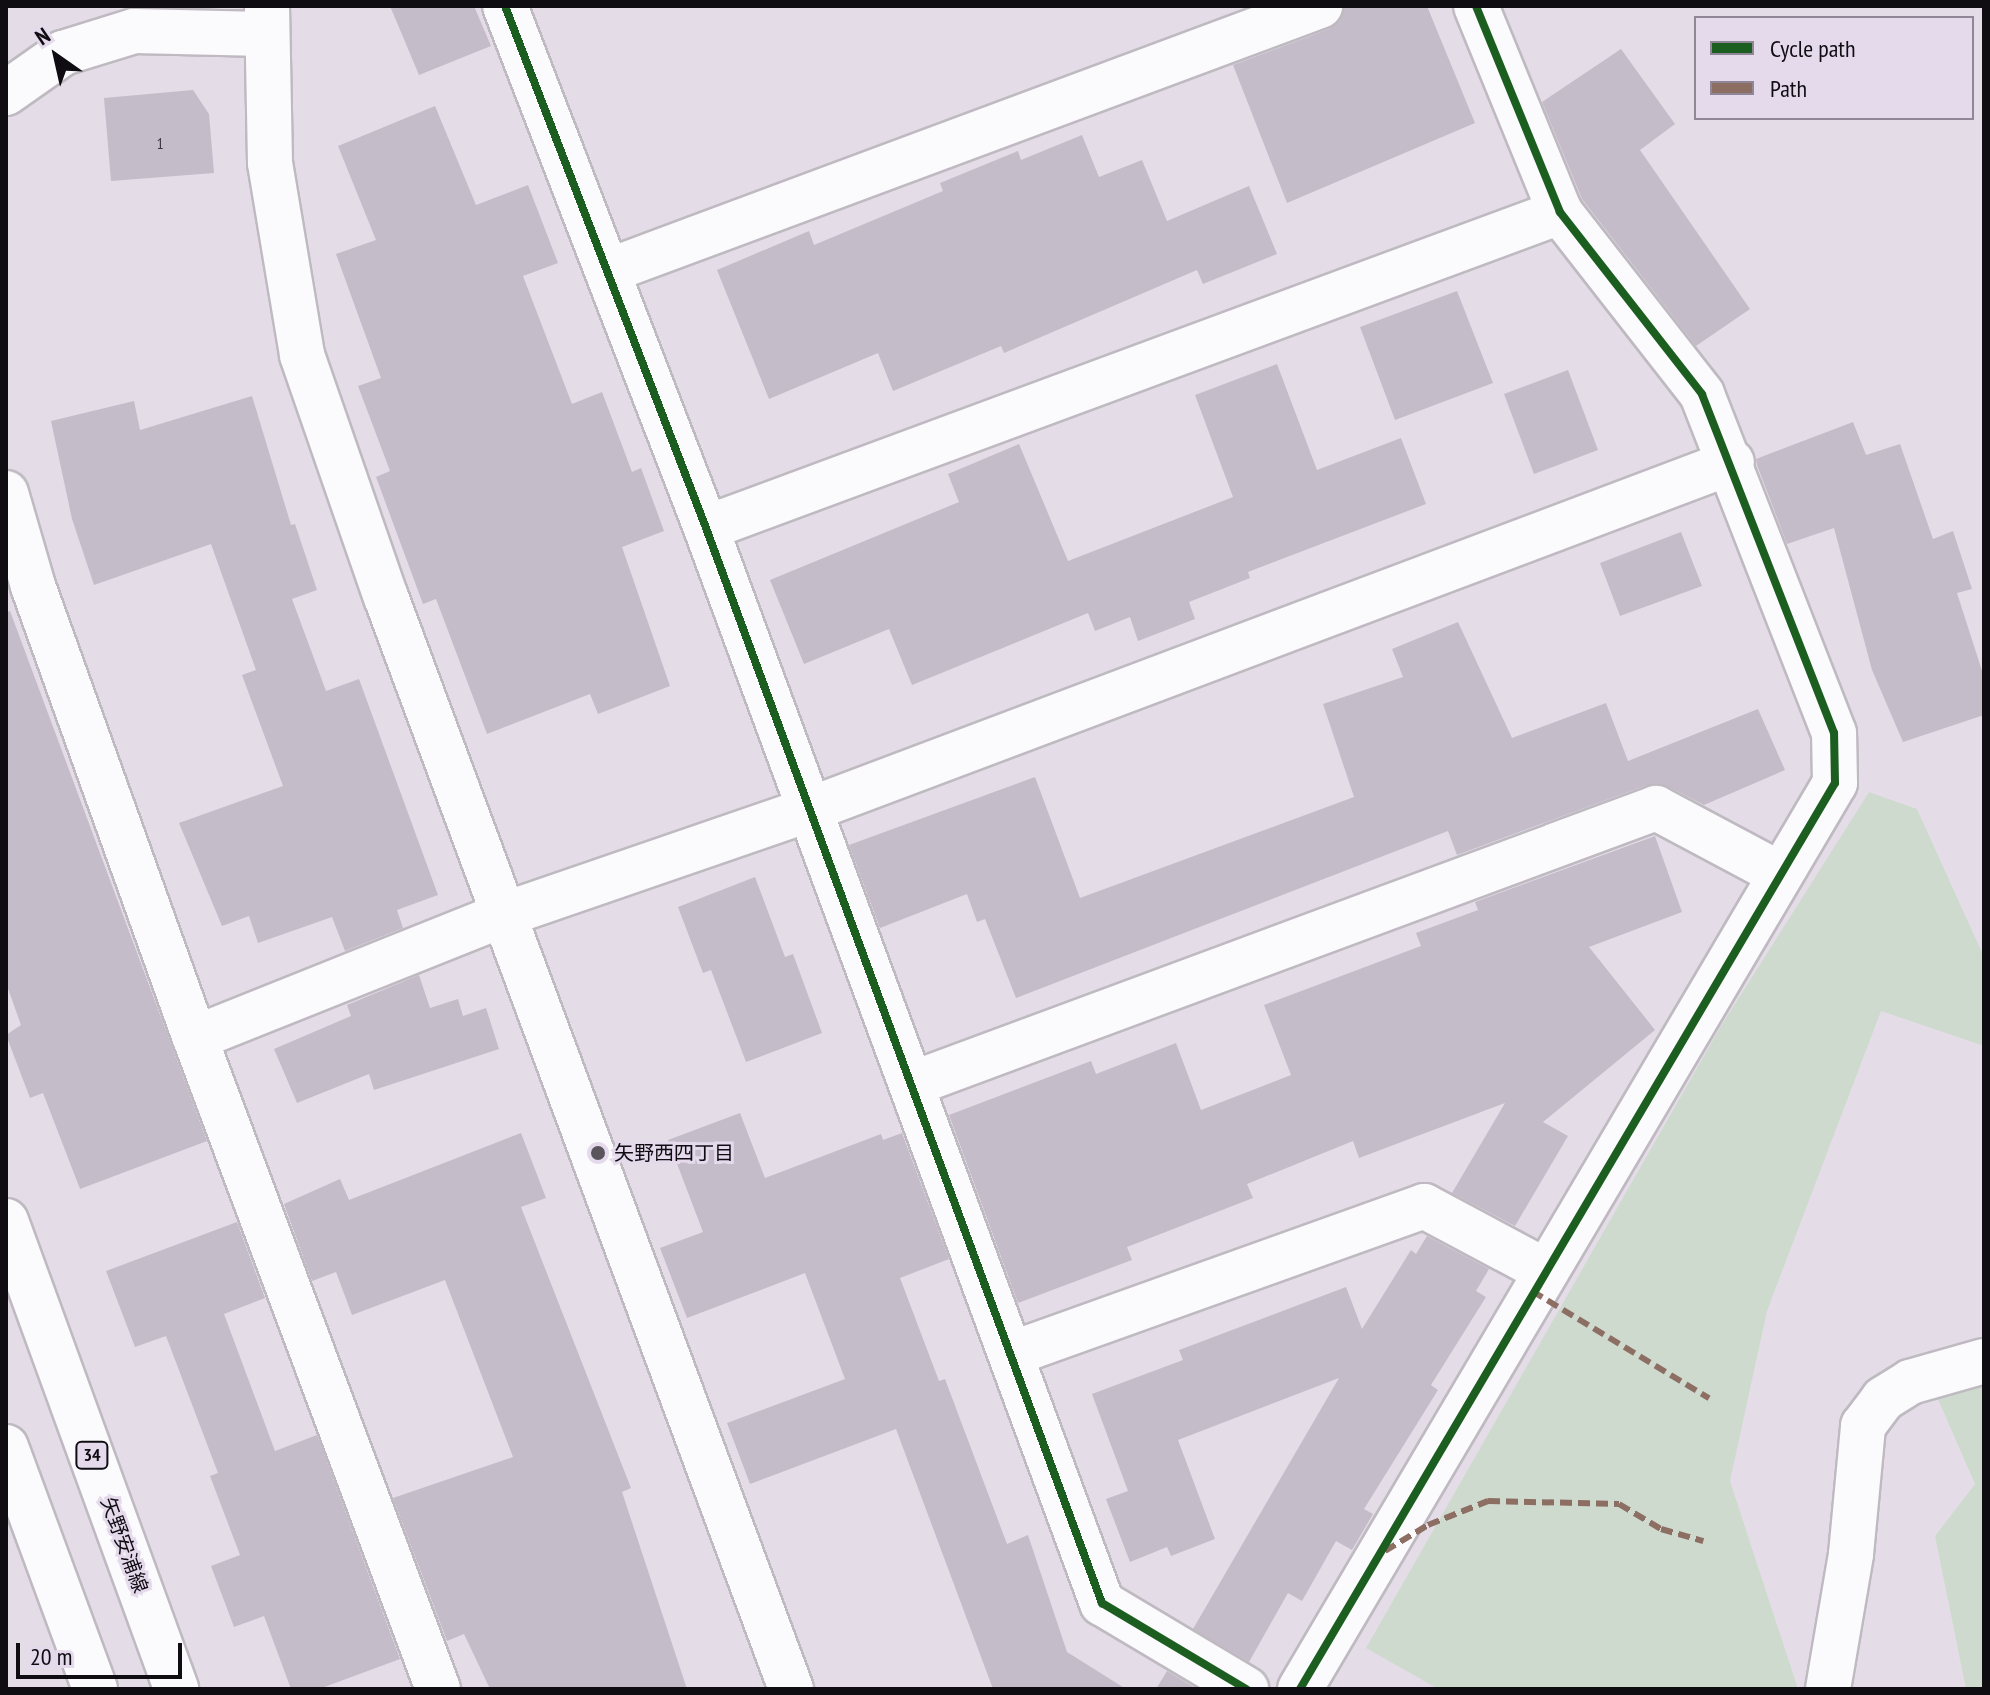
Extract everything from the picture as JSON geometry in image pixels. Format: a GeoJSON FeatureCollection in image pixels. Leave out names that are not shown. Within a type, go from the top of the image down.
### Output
{"type":"FeatureCollection","features":[{"type":"Feature","properties":{"kind":"street"},"geometry":{"type":"LineString","coordinates":[[505,6],[706,528],[1014,1353],[1102,1603],[1246,1689]]}},
{"type":"Feature","properties":{"kind":"street"},"geometry":{"type":"LineString","coordinates":[[608,271],[1320,6]]}},
{"type":"Feature","properties":{"kind":"street"},"geometry":{"type":"LineString","coordinates":[[1300,1689],[1544,1270],[1835,783],[1834,733],[1732,462],[1702,394],[1560,212],[1476,6]]}},
{"type":"Feature","properties":{"kind":"street"},"geometry":{"type":"LineString","coordinates":[[6,93],[63,53],[134,31],[265,20],[270,163],[302,355],[503,915],[791,1689]]}},
{"type":"Feature","properties":{"kind":"street"},"geometry":{"type":"LineString","coordinates":[[706,528],[1560,212]]}},
{"type":"Feature","properties":{"kind":"street"},"geometry":{"type":"LineString","coordinates":[[195,1038],[503,915],[811,809],[1732,462]]}},
{"type":"Feature","properties":{"kind":"street"},"geometry":{"type":"LineString","coordinates":[[6,493],[33,586],[195,1038],[438,1689]]}},
{"type":"Feature","properties":{"kind":"street"},"geometry":{"type":"LineString","coordinates":[[912,1084],[1656,808],[1780,874]]}},
{"type":"Feature","properties":{"kind":"street"},"geometry":{"type":"LineString","coordinates":[[1014,1353],[1424,1206],[1544,1270]]}},
{"type":"Feature","properties":{"kind":"street","name":"矢野安浦線"},"geometry":{"type":"LineString","coordinates":[[6,1221],[14,1264],[176,1689]]}},
{"type":"Feature","properties":{"kind":"street"},"geometry":{"type":"LineString","coordinates":[[1828,1689],[1851,1554],[1863,1426],[1883,1399],[1910,1382],[1984,1361]]}},
{"type":"Feature","properties":{"kind":"street"},"geometry":{"type":"LineString","coordinates":[[6,1447],[95,1689]]}},
{"type":"Feature","properties":{"kind":"shaded area"},"geometry":{"type":"Polygon","coordinates":[[[1869,792],[1917,809],[1984,957],[1984,1046],[1881,1011],[1767,1311],[1730,1481],[1798,1689],[1438,1689],[1366,1648],[1721,1026],[1869,792]]]}},
{"type":"Feature","properties":{"kind":"shaded area"},"geometry":{"type":"Polygon","coordinates":[[[1984,1386],[1984,1689],[1966,1689],[1935,1536],[1975,1484],[1937,1397],[1984,1386]]]}},
{"type":"Feature","properties":{"kind":"building"},"geometry":{"type":"Polygon","coordinates":[[[390,6],[474,6],[491,46],[419,75],[390,6]]]}},
{"type":"Feature","properties":{"kind":"building"},"geometry":{"type":"Polygon","coordinates":[[[1344,6],[1427,6],[1475,123],[1287,203],[1233,65],[1329,29],[1340,21],[1344,6]]]}},
{"type":"Feature","properties":{"kind":"building"},"geometry":{"type":"Polygon","coordinates":[[[1621,49],[1675,124],[1640,150],[1750,309],[1696,346],[1582,199],[1542,102],[1621,49]]]}},
{"type":"Feature","properties":{"kind":"building"},"geometry":{"type":"Polygon","coordinates":[[[193,90],[209,114],[214,173],[111,181],[104,98],[193,90]]]}},
{"type":"Feature","properties":{"kind":"building"},"geometry":{"type":"Polygon","coordinates":[[[435,106],[476,205],[528,185],[558,263],[523,276],[572,404],[602,392],[632,472],[641,468],[664,531],[622,547],[670,686],[598,714],[590,694],[487,734],[436,599],[423,604],[376,477],[390,471],[358,386],[381,378],[336,254],[376,240],[338,146],[435,106]]]}},
{"type":"Feature","properties":{"kind":"building"},"geometry":{"type":"Polygon","coordinates":[[[1082,135],[1099,177],[1142,160],[1167,221],[1249,186],[1277,254],[1203,284],[1197,270],[1004,353],[1001,346],[893,391],[878,353],[769,399],[717,270],[809,231],[814,245],[943,191],[940,183],[1018,151],[1021,160],[1082,135]]]}},
{"type":"Feature","properties":{"kind":"building"},"geometry":{"type":"Polygon","coordinates":[[[1457,291],[1493,383],[1395,420],[1360,327],[1457,291]]]}},
{"type":"Feature","properties":{"kind":"building"},"geometry":{"type":"Polygon","coordinates":[[[1277,364],[1317,470],[1401,438],[1426,504],[1248,572],[1250,578],[1189,602],[1195,619],[1138,641],[1130,617],[1095,631],[1088,613],[912,685],[889,629],[804,664],[770,580],[959,502],[948,474],[1019,444],[1068,561],[1233,497],[1195,395],[1277,364]]]}},
{"type":"Feature","properties":{"kind":"building"},"geometry":{"type":"Polygon","coordinates":[[[1568,370],[1598,450],[1534,474],[1504,394],[1568,370]]]}},
{"type":"Feature","properties":{"kind":"building"},"geometry":{"type":"Polygon","coordinates":[[[252,396],[291,525],[295,524],[317,590],[292,599],[326,691],[359,679],[438,895],[397,910],[403,928],[345,951],[332,917],[258,943],[249,916],[222,926],[179,823],[283,786],[242,675],[256,670],[211,544],[94,585],[72,519],[51,421],[134,401],[140,430],[252,396]]]}},
{"type":"Feature","properties":{"kind":"building"},"geometry":{"type":"Polygon","coordinates":[[[1853,422],[1866,455],[1900,444],[1933,539],[1953,531],[1972,589],[1957,593],[1984,677],[1984,715],[1903,742],[1872,670],[1834,528],[1787,544],[1756,459],[1853,422]]]}},
{"type":"Feature","properties":{"kind":"building"},"geometry":{"type":"Polygon","coordinates":[[[1681,532],[1702,586],[1620,616],[1600,563],[1681,532]]]}},
{"type":"Feature","properties":{"kind":"building"},"geometry":{"type":"Polygon","coordinates":[[[10,611],[207,1141],[80,1189],[43,1093],[30,1098],[6,1035],[21,1025],[6,983],[6,612],[10,611]]]}},
{"type":"Feature","properties":{"kind":"building"},"geometry":{"type":"Polygon","coordinates":[[[1458,622],[1512,738],[1606,703],[1628,761],[1758,709],[1785,770],[1704,805],[1667,786],[1647,785],[1457,855],[1448,831],[1016,998],[985,919],[977,922],[967,894],[880,928],[849,845],[1035,777],[1080,898],[1354,797],[1323,704],[1403,677],[1392,649],[1458,622]]]}},
{"type":"Feature","properties":{"kind":"building"},"geometry":{"type":"Polygon","coordinates":[[[1655,836],[1682,912],[1589,947],[1655,1030],[1543,1122],[1568,1136],[1515,1226],[1452,1193],[1505,1103],[1359,1158],[1353,1141],[1247,1184],[1253,1198],[1127,1247],[1132,1260],[1018,1303],[949,1115],[1091,1061],[1096,1074],[1176,1043],[1201,1110],[1291,1075],[1264,1005],[1421,946],[1416,933],[1478,910],[1475,902],[1655,836]]]}},
{"type":"Feature","properties":{"kind":"building"},"geometry":{"type":"Polygon","coordinates":[[[755,877],[785,957],[793,954],[822,1033],[746,1062],[711,970],[703,973],[678,907],[755,877]]]}},
{"type":"Feature","properties":{"kind":"building"},"geometry":{"type":"Polygon","coordinates":[[[419,975],[430,1008],[458,999],[463,1016],[486,1008],[499,1049],[374,1090],[369,1074],[297,1103],[274,1049],[351,1016],[347,1005],[419,975]]]}},
{"type":"Feature","properties":{"kind":"building"},"geometry":{"type":"Polygon","coordinates":[[[740,1113],[765,1178],[881,1134],[883,1140],[902,1133],[949,1259],[900,1278],[939,1381],[945,1379],[1007,1544],[1028,1535],[1067,1652],[1126,1689],[993,1689],[896,1429],[750,1484],[727,1423],[845,1379],[805,1273],[687,1318],[660,1248],[703,1232],[668,1140],[740,1113]]]}},
{"type":"Feature","properties":{"kind":"building"},"geometry":{"type":"Polygon","coordinates":[[[521,1133],[546,1198],[521,1207],[631,1488],[622,1492],[687,1689],[490,1689],[464,1634],[447,1641],[393,1498],[513,1457],[445,1280],[352,1315],[336,1272],[312,1281],[284,1204],[340,1179],[349,1200],[521,1133]]]}},
{"type":"Feature","properties":{"kind":"building"},"geometry":{"type":"Polygon","coordinates":[[[237,1222],[265,1298],[224,1314],[275,1451],[317,1435],[400,1659],[319,1689],[291,1689],[264,1616],[234,1627],[211,1566],[240,1555],[210,1476],[218,1473],[166,1336],[135,1347],[106,1271],[237,1222]]]}},
{"type":"Feature","properties":{"kind":"building"},"geometry":{"type":"Polygon","coordinates":[[[1427,1236],[1489,1269],[1476,1291],[1486,1297],[1431,1385],[1438,1390],[1364,1509],[1373,1514],[1352,1550],[1336,1541],[1302,1601],[1288,1593],[1249,1662],[1193,1629],[1339,1378],[1178,1440],[1215,1539],[1171,1556],[1167,1547],[1130,1562],[1106,1499],[1128,1491],[1092,1394],[1183,1360],[1179,1350],[1346,1287],[1362,1329],[1411,1250],[1416,1254],[1427,1236]]]}},
{"type":"Feature","properties":{"kind":"building"},"geometry":{"type":"Polygon","coordinates":[[[1167,1671],[1197,1689],[1156,1689],[1167,1671]]]}},
{"type":"Feature","properties":{"kind":"marked path"},"geometry":{"type":"LineString","coordinates":[[1532,1291],[1709,1398]]}},
{"type":"Feature","properties":{"kind":"marked path"},"geometry":{"type":"LineString","coordinates":[[1385,1551],[1428,1525],[1488,1501],[1619,1504],[1661,1529],[1703,1541]]}},
{"type":"Feature","properties":{"kind":"cycle path"},"geometry":{"type":"LineString","coordinates":[[505,6],[706,528],[1102,1603],[1246,1689]]}},
{"type":"Feature","properties":{"kind":"cycle path"},"geometry":{"type":"LineString","coordinates":[[1300,1689],[1835,783],[1834,733],[1702,394],[1560,212],[1476,6]]}},
{"type":"Feature","properties":{"kind":"place","name":"矢野西四丁目"},"geometry":{"type":"Point","coordinates":[598,1153]}}]}
